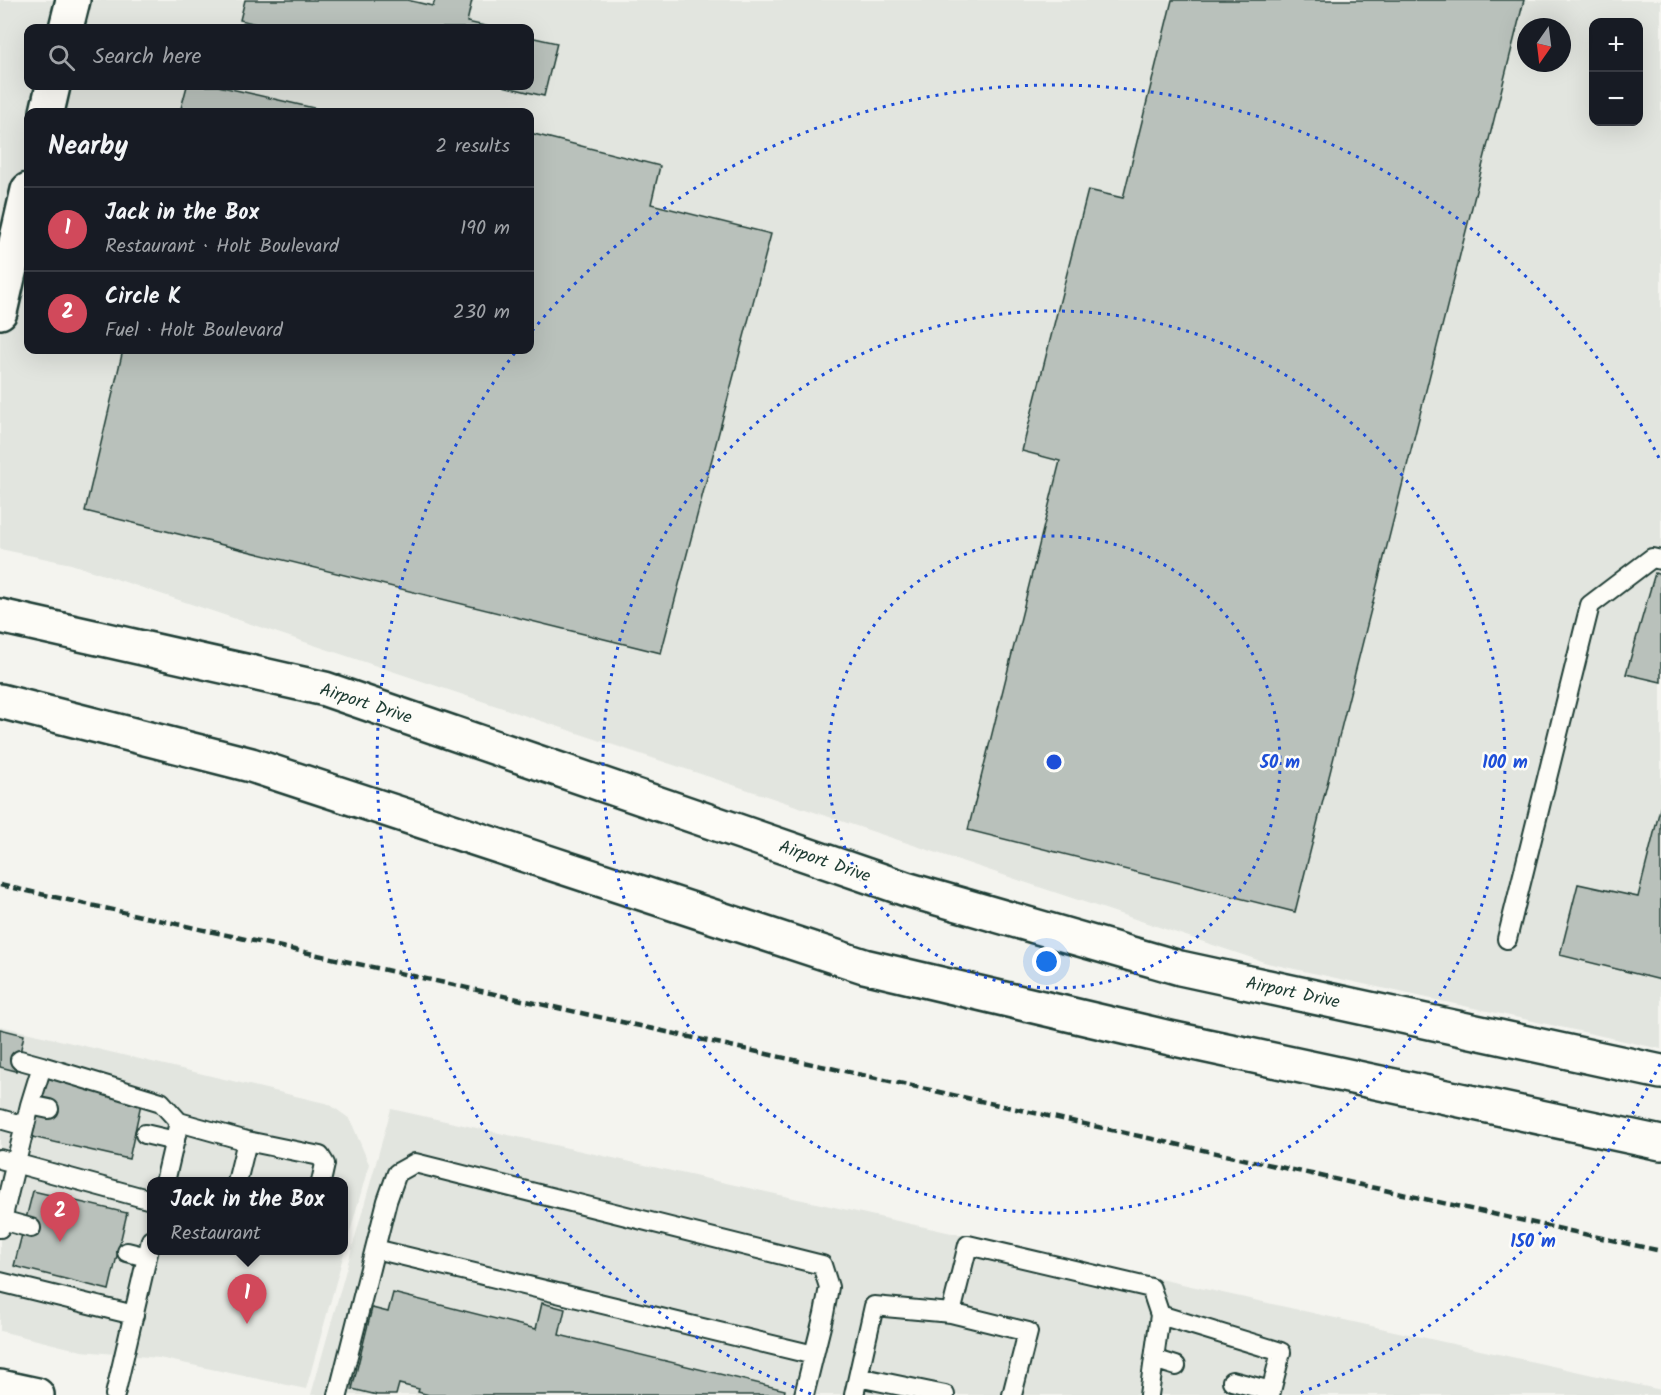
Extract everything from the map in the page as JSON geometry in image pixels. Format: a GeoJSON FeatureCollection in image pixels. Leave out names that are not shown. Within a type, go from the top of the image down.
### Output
{"type":"FeatureCollection","features":[{"type":"Feature","properties":{"kind":"main road"},"geometry":{"type":"LineString","coordinates":[[67,24],[73,0]]}},
{"type":"Feature","properties":{"kind":"main road"},"geometry":{"type":"LineString","coordinates":[[47,108],[52,90]]}},
{"type":"Feature","properties":{"kind":"main road"},"geometry":{"type":"LineString","coordinates":[[0,312],[24,207]]}},
{"type":"Feature","properties":{"kind":"main road","name":"Airport Drive"},"geometry":{"type":"LineString","coordinates":[[0,616],[325,689],[906,889],[1180,968],[1661,1072]]}},
{"type":"Feature","properties":{"kind":"main road"},"geometry":{"type":"LineString","coordinates":[[0,701],[251,765],[864,966],[1170,1038],[1661,1143]]}},
{"type":"Feature","properties":{"kind":"main road"},"geometry":{"type":"LineString","coordinates":[[0,1387],[36,1395]]}},
{"type":"Feature","properties":{"kind":"lane"},"geometry":{"type":"LineString","coordinates":[[1507,939],[1590,605],[1652,558],[1661,560]]}},
{"type":"Feature","properties":{"kind":"lane"},"geometry":{"type":"LineString","coordinates":[[20,1060],[160,1102],[179,1122],[247,1141],[320,1156],[325,1164],[322,1177]]}},
{"type":"Feature","properties":{"kind":"lane"},"geometry":{"type":"LineString","coordinates":[[31,1228],[1,1224],[8,1161],[25,1126],[42,1066]]}},
{"type":"Feature","properties":{"kind":"lane"},"geometry":{"type":"LineString","coordinates":[[30,1105],[49,1110]]}},
{"type":"Feature","properties":{"kind":"lane"},"geometry":{"type":"LineString","coordinates":[[0,1119],[25,1126]]}},
{"type":"Feature","properties":{"kind":"lane"},"geometry":{"type":"LineString","coordinates":[[166,1177],[179,1122]]}},
{"type":"Feature","properties":{"kind":"lane"},"geometry":{"type":"LineString","coordinates":[[145,1134],[175,1141]]}},
{"type":"Feature","properties":{"kind":"lane"},"geometry":{"type":"LineString","coordinates":[[238,1177],[247,1141]]}},
{"type":"Feature","properties":{"kind":"lane"},"geometry":{"type":"LineString","coordinates":[[8,1161],[147,1199]]}},
{"type":"Feature","properties":{"kind":"lane"},"geometry":{"type":"LineString","coordinates":[[339,1395],[387,1201],[397,1173],[415,1164],[822,1265],[829,1287],[804,1395]]}},
{"type":"Feature","properties":{"kind":"lane"},"geometry":{"type":"LineString","coordinates":[[951,1313],[968,1245],[1151,1288],[1160,1315],[1149,1395]]}},
{"type":"Feature","properties":{"kind":"lane"},"geometry":{"type":"LineString","coordinates":[[127,1252],[147,1248]]}},
{"type":"Feature","properties":{"kind":"lane"},"geometry":{"type":"LineString","coordinates":[[375,1249],[814,1355]]}},
{"type":"Feature","properties":{"kind":"lane"},"geometry":{"type":"LineString","coordinates":[[115,1395],[147,1255]]}},
{"type":"Feature","properties":{"kind":"lane"},"geometry":{"type":"LineString","coordinates":[[0,1282],[134,1315]]}},
{"type":"Feature","properties":{"kind":"lane"},"geometry":{"type":"LineString","coordinates":[[854,1395],[874,1306],[951,1313],[1028,1332],[1012,1395]]}},
{"type":"Feature","properties":{"kind":"lane"},"geometry":{"type":"LineString","coordinates":[[1160,1315],[1281,1352],[1270,1393],[1232,1381]]}},
{"type":"Feature","properties":{"kind":"lane"},"geometry":{"type":"LineString","coordinates":[[1154,1359],[1176,1366]]}},
{"type":"Feature","properties":{"kind":"lane"},"geometry":{"type":"LineString","coordinates":[[858,1377],[945,1395]]}},
{"type":"Feature","properties":{"kind":"shaded area"},"geometry":{"type":"Polygon","coordinates":[[[0,0],[1661,0],[1661,1049],[1267,963],[71,564],[0,549],[0,0]]]}},
{"type":"Feature","properties":{"kind":"shaded area"},"geometry":{"type":"Polygon","coordinates":[[[0,1026],[329,1104],[350,1119],[369,1164],[348,1239],[348,1177],[147,1177],[147,1255],[344,1255],[306,1389],[159,1358],[82,1351],[0,1331],[0,1026]]]}},
{"type":"Feature","properties":{"kind":"shaded area"},"geometry":{"type":"Polygon","coordinates":[[[391,1109],[1661,1390],[1661,1395],[311,1395],[391,1109]]]}},
{"type":"Feature","properties":{"kind":"building"},"geometry":{"type":"Polygon","coordinates":[[[245,0],[407,0],[433,6],[435,0],[472,0],[467,22],[476,24],[257,24],[240,20],[245,0]]]}},
{"type":"Feature","properties":{"kind":"building"},"geometry":{"type":"Polygon","coordinates":[[[1172,0],[1524,0],[1519,18],[1517,18],[1517,28],[1295,912],[968,830],[1060,461],[1022,451],[1088,190],[1123,198],[1172,0]]]}},
{"type":"Feature","properties":{"kind":"building"},"geometry":{"type":"Polygon","coordinates":[[[534,38],[557,43],[544,96],[519,90],[534,90],[534,38]]]}},
{"type":"Feature","properties":{"kind":"building"},"geometry":{"type":"Polygon","coordinates":[[[186,90],[235,90],[314,108],[181,108],[186,90]]]}},
{"type":"Feature","properties":{"kind":"building"},"geometry":{"type":"Polygon","coordinates":[[[534,134],[660,166],[651,204],[771,234],[661,653],[85,511],[122,354],[534,354],[534,134]]]}},
{"type":"Feature","properties":{"kind":"building"},"geometry":{"type":"Polygon","coordinates":[[[1655,573],[1661,575],[1661,682],[1626,674],[1655,573]]]}},
{"type":"Feature","properties":{"kind":"building"},"geometry":{"type":"Polygon","coordinates":[[[1661,805],[1661,980],[1560,955],[1578,884],[1638,897],[1661,805]]]}},
{"type":"Feature","properties":{"kind":"building"},"geometry":{"type":"Polygon","coordinates":[[[0,1029],[24,1035],[16,1071],[0,1067],[0,1029]]]}},
{"type":"Feature","properties":{"kind":"building"},"geometry":{"type":"Polygon","coordinates":[[[46,1077],[142,1099],[129,1159],[32,1137],[46,1077]]]}},
{"type":"Feature","properties":{"kind":"building"},"geometry":{"type":"Polygon","coordinates":[[[33,1191],[127,1213],[109,1290],[14,1266],[33,1191]]]}},
{"type":"Feature","properties":{"kind":"building"},"geometry":{"type":"Polygon","coordinates":[[[393,1293],[536,1329],[542,1303],[565,1309],[559,1335],[785,1390],[784,1395],[429,1395],[418,1392],[419,1389],[399,1384],[396,1395],[377,1395],[352,1389],[372,1308],[388,1312],[393,1293]]]}},
{"type":"Feature","properties":{"kind":"railway"},"geometry":{"type":"LineString","coordinates":[[0,885],[1661,1251]]}},
{"type":"Feature","properties":{"kind":"place","name":"Circle K"},"geometry":{"type":"Point","coordinates":[60,1242]}},
{"type":"Feature","properties":{"kind":"place","name":"Jack in the Box"},"geometry":{"type":"Point","coordinates":[247,1324]}}]}
